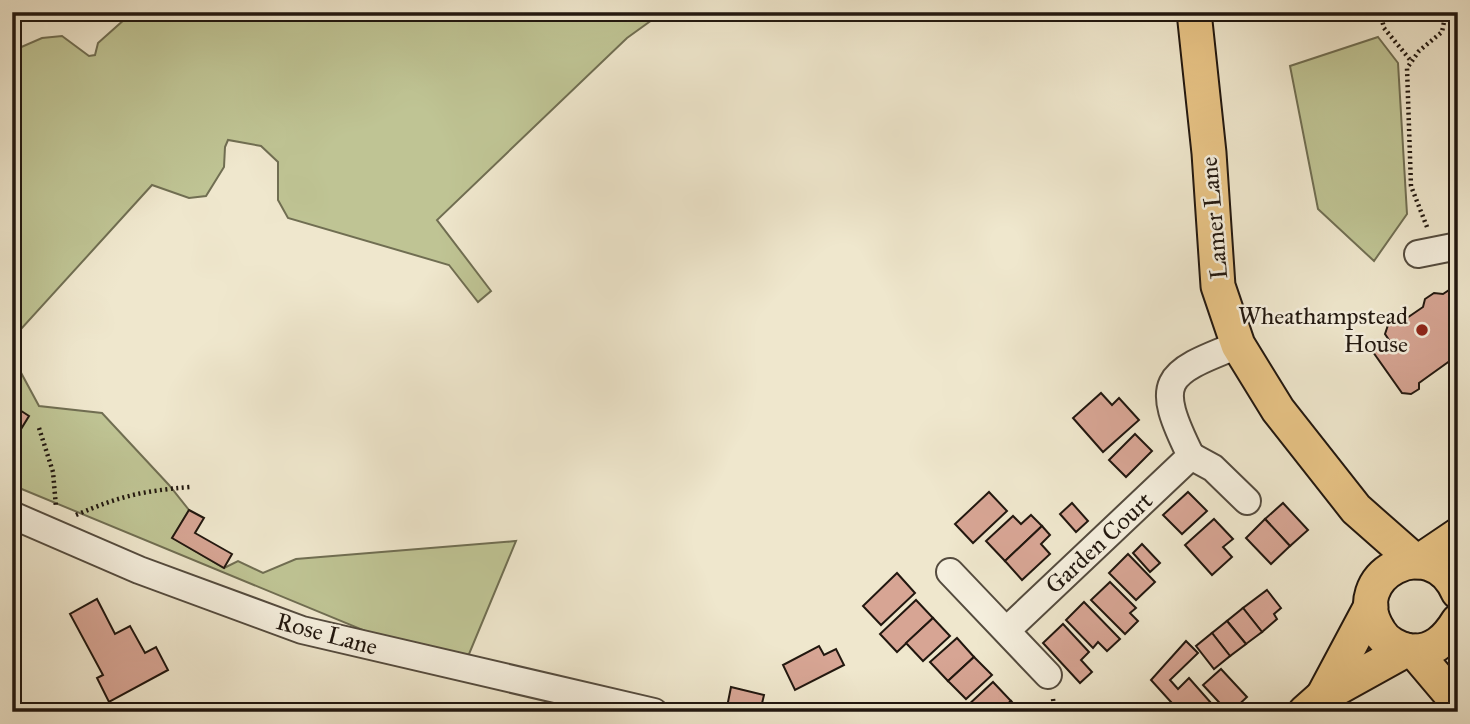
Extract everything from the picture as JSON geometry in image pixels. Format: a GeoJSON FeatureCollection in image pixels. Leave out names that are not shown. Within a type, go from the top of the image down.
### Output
{"type":"FeatureCollection","features":[{"type":"Feature","properties":{"kind":"main road","name":"Lamer Lane"},"geometry":{"type":"LineString","coordinates":[[1194,12],[1209,153],[1219,286],[1238,345],[1278,410],[1356,509],[1416,561],[1432,564],[1444,572],[1458,592]]}},
{"type":"Feature","properties":{"kind":"main road","name":"Lamer Lane"},"geometry":{"type":"LineString","coordinates":[[1356,509],[1369,554],[1373,621],[1380,634],[1391,645],[1410,651],[1458,703]]}},
{"type":"Feature","properties":{"kind":"main road"},"geometry":{"type":"LineString","coordinates":[[1314,704],[1380,579],[1389,570],[1400,564],[1416,561],[1458,535]]}},
{"type":"Feature","properties":{"kind":"main road"},"geometry":{"type":"LineString","coordinates":[[1314,704],[1410,651],[1431,648],[1443,642],[1458,621]]}},
{"type":"Feature","properties":{"kind":"street"},"geometry":{"type":"LineString","coordinates":[[1238,345],[1184,369],[1169,390],[1174,421],[1191,456],[1213,468],[1247,501]]}},
{"type":"Feature","properties":{"kind":"street","name":"Garden Court"},"geometry":{"type":"LineString","coordinates":[[1007,630],[1191,456]]}},
{"type":"Feature","properties":{"kind":"street","name":"Rose Lane"},"geometry":{"type":"LineString","coordinates":[[12,515],[54,528],[139,570],[302,631],[654,712]]}},
{"type":"Feature","properties":{"kind":"street"},"geometry":{"type":"LineString","coordinates":[[950,572],[1048,676]]}},
{"type":"Feature","properties":{"kind":"path"},"geometry":{"type":"LineString","coordinates":[[1380,12],[1384,28],[1411,61]]}},
{"type":"Feature","properties":{"kind":"path"},"geometry":{"type":"LineString","coordinates":[[1438,250],[1411,186],[1407,68],[1419,51],[1441,32],[1446,12]]}},
{"type":"Feature","properties":{"kind":"path"},"geometry":{"type":"LineString","coordinates":[[39,428],[53,472],[54,528],[116,498],[148,490],[190,487]]}},
{"type":"Feature","properties":{"kind":"green space"},"geometry":{"type":"Polygon","coordinates":[[[152,12],[663,12],[627,38],[437,220],[491,291],[478,302],[449,265],[288,218],[278,200],[278,162],[261,146],[228,140],[224,167],[206,196],[189,198],[152,185],[12,339],[12,111],[16,107],[12,100],[12,59],[17,57],[19,48],[42,38],[62,36],[89,56],[95,55],[98,43],[125,19],[152,12]]]}},
{"type":"Feature","properties":{"kind":"green space"},"geometry":{"type":"Polygon","coordinates":[[[1378,37],[1398,63],[1407,214],[1374,261],[1318,209],[1290,66],[1378,37]]]}},
{"type":"Feature","properties":{"kind":"green space"},"geometry":{"type":"Polygon","coordinates":[[[12,356],[39,406],[102,413],[189,510],[173,538],[224,568],[238,561],[263,573],[296,559],[516,541],[462,671],[12,485],[12,356]]]}},
{"type":"Feature","properties":{"kind":"building","name":"Wheathampstead House"},"geometry":{"type":"Polygon","coordinates":[[[1458,268],[1458,355],[1419,383],[1419,389],[1411,394],[1402,393],[1373,352],[1389,340],[1385,334],[1388,325],[1395,319],[1404,320],[1423,307],[1425,299],[1434,293],[1443,294],[1455,286],[1451,281],[1453,271],[1458,268]]]}},
{"type":"Feature","properties":{"kind":"building"},"geometry":{"type":"Polygon","coordinates":[[[1101,393],[1112,405],[1119,398],[1139,420],[1103,452],[1073,418],[1101,393]]]}},
{"type":"Feature","properties":{"kind":"building"},"geometry":{"type":"Polygon","coordinates":[[[12,405],[29,416],[18,434],[12,430],[12,405]]]}},
{"type":"Feature","properties":{"kind":"building"},"geometry":{"type":"Polygon","coordinates":[[[1135,434],[1152,451],[1126,477],[1109,460],[1135,434]]]}},
{"type":"Feature","properties":{"kind":"building"},"geometry":{"type":"Polygon","coordinates":[[[989,492],[1007,511],[973,543],[955,524],[989,492]]]}},
{"type":"Feature","properties":{"kind":"building"},"geometry":{"type":"Polygon","coordinates":[[[1188,492],[1207,511],[1182,534],[1163,515],[1188,492]]]}},
{"type":"Feature","properties":{"kind":"building"},"geometry":{"type":"Polygon","coordinates":[[[1072,503],[1088,521],[1076,532],[1060,514],[1072,503]]]}},
{"type":"Feature","properties":{"kind":"building"},"geometry":{"type":"Polygon","coordinates":[[[1283,503],[1308,530],[1290,546],[1265,519],[1283,503]]]}},
{"type":"Feature","properties":{"kind":"building"},"geometry":{"type":"Polygon","coordinates":[[[189,510],[204,518],[195,533],[232,554],[224,568],[172,538],[189,510]]]}},
{"type":"Feature","properties":{"kind":"building"},"geometry":{"type":"Polygon","coordinates":[[[1031,515],[1042,526],[1005,561],[986,541],[1013,516],[1021,524],[1031,515]]]}},
{"type":"Feature","properties":{"kind":"building"},"geometry":{"type":"Polygon","coordinates":[[[1214,519],[1233,539],[1223,547],[1232,557],[1212,575],[1185,545],[1214,519]]]}},
{"type":"Feature","properties":{"kind":"building"},"geometry":{"type":"Polygon","coordinates":[[[1265,519],[1290,546],[1271,564],[1246,538],[1265,519]]]}},
{"type":"Feature","properties":{"kind":"building"},"geometry":{"type":"Polygon","coordinates":[[[1042,526],[1050,535],[1041,544],[1050,554],[1022,580],[1005,561],[1042,526]]]}},
{"type":"Feature","properties":{"kind":"building"},"geometry":{"type":"Polygon","coordinates":[[[1142,544],[1160,563],[1150,572],[1133,553],[1142,544]]]}},
{"type":"Feature","properties":{"kind":"building"},"geometry":{"type":"Polygon","coordinates":[[[1128,554],[1155,582],[1136,600],[1109,573],[1128,554]]]}},
{"type":"Feature","properties":{"kind":"building"},"geometry":{"type":"Polygon","coordinates":[[[897,573],[915,593],[881,625],[863,606],[897,573]]]}},
{"type":"Feature","properties":{"kind":"building"},"geometry":{"type":"Polygon","coordinates":[[[1110,582],[1136,608],[1130,613],[1138,621],[1125,634],[1091,600],[1110,582]]]}},
{"type":"Feature","properties":{"kind":"building"},"geometry":{"type":"Polygon","coordinates":[[[1267,590],[1281,608],[1274,614],[1277,619],[1262,632],[1243,608],[1267,590]]]}},
{"type":"Feature","properties":{"kind":"building"},"geometry":{"type":"Polygon","coordinates":[[[97,599],[115,634],[130,626],[145,653],[156,647],[168,670],[109,702],[97,678],[103,675],[70,614],[97,599]]]}},
{"type":"Feature","properties":{"kind":"building"},"geometry":{"type":"Polygon","coordinates":[[[916,600],[933,618],[897,652],[880,634],[916,600]]]}},
{"type":"Feature","properties":{"kind":"building"},"geometry":{"type":"Polygon","coordinates":[[[1084,602],[1120,639],[1107,651],[1098,642],[1093,648],[1066,620],[1084,602]]]}},
{"type":"Feature","properties":{"kind":"building"},"geometry":{"type":"Polygon","coordinates":[[[1243,608],[1262,632],[1246,644],[1227,621],[1243,608]]]}},
{"type":"Feature","properties":{"kind":"building"},"geometry":{"type":"Polygon","coordinates":[[[933,618],[950,636],[923,661],[906,643],[933,618]]]}},
{"type":"Feature","properties":{"kind":"building"},"geometry":{"type":"Polygon","coordinates":[[[1227,621],[1246,644],[1230,656],[1212,633],[1227,621]]]}},
{"type":"Feature","properties":{"kind":"building"},"geometry":{"type":"Polygon","coordinates":[[[1063,624],[1089,652],[1081,660],[1092,672],[1080,683],[1043,643],[1063,624]]]}},
{"type":"Feature","properties":{"kind":"building"},"geometry":{"type":"Polygon","coordinates":[[[1212,633],[1230,656],[1214,669],[1196,646],[1212,633]]]}},
{"type":"Feature","properties":{"kind":"building"},"geometry":{"type":"Polygon","coordinates":[[[957,638],[974,657],[948,681],[930,662],[957,638]]]}},
{"type":"Feature","properties":{"kind":"building"},"geometry":{"type":"Polygon","coordinates":[[[1186,641],[1198,653],[1170,680],[1178,689],[1189,678],[1219,712],[1180,712],[1151,680],[1186,641]]]}},
{"type":"Feature","properties":{"kind":"building"},"geometry":{"type":"Polygon","coordinates":[[[819,646],[824,655],[836,649],[844,665],[795,690],[783,665],[819,646]]]}},
{"type":"Feature","properties":{"kind":"building"},"geometry":{"type":"Polygon","coordinates":[[[974,657],[992,675],[966,699],[948,681],[974,657]]]}},
{"type":"Feature","properties":{"kind":"building"},"geometry":{"type":"Polygon","coordinates":[[[1221,669],[1247,697],[1231,712],[1203,685],[1221,669]]]}},
{"type":"Feature","properties":{"kind":"building"},"geometry":{"type":"Polygon","coordinates":[[[993,682],[1011,701],[999,712],[971,712],[966,707],[993,682]]]}},
{"type":"Feature","properties":{"kind":"building"},"geometry":{"type":"Polygon","coordinates":[[[731,687],[764,695],[760,712],[726,712],[731,687]]]}},
{"type":"Feature","properties":{"kind":"building"},"geometry":{"type":"Polygon","coordinates":[[[1011,701],[1021,712],[999,712],[1011,701]]]}},
{"type":"Feature","properties":{"kind":"place","name":"Wheathampstead House"},"geometry":{"type":"Point","coordinates":[1422,330]}}]}
